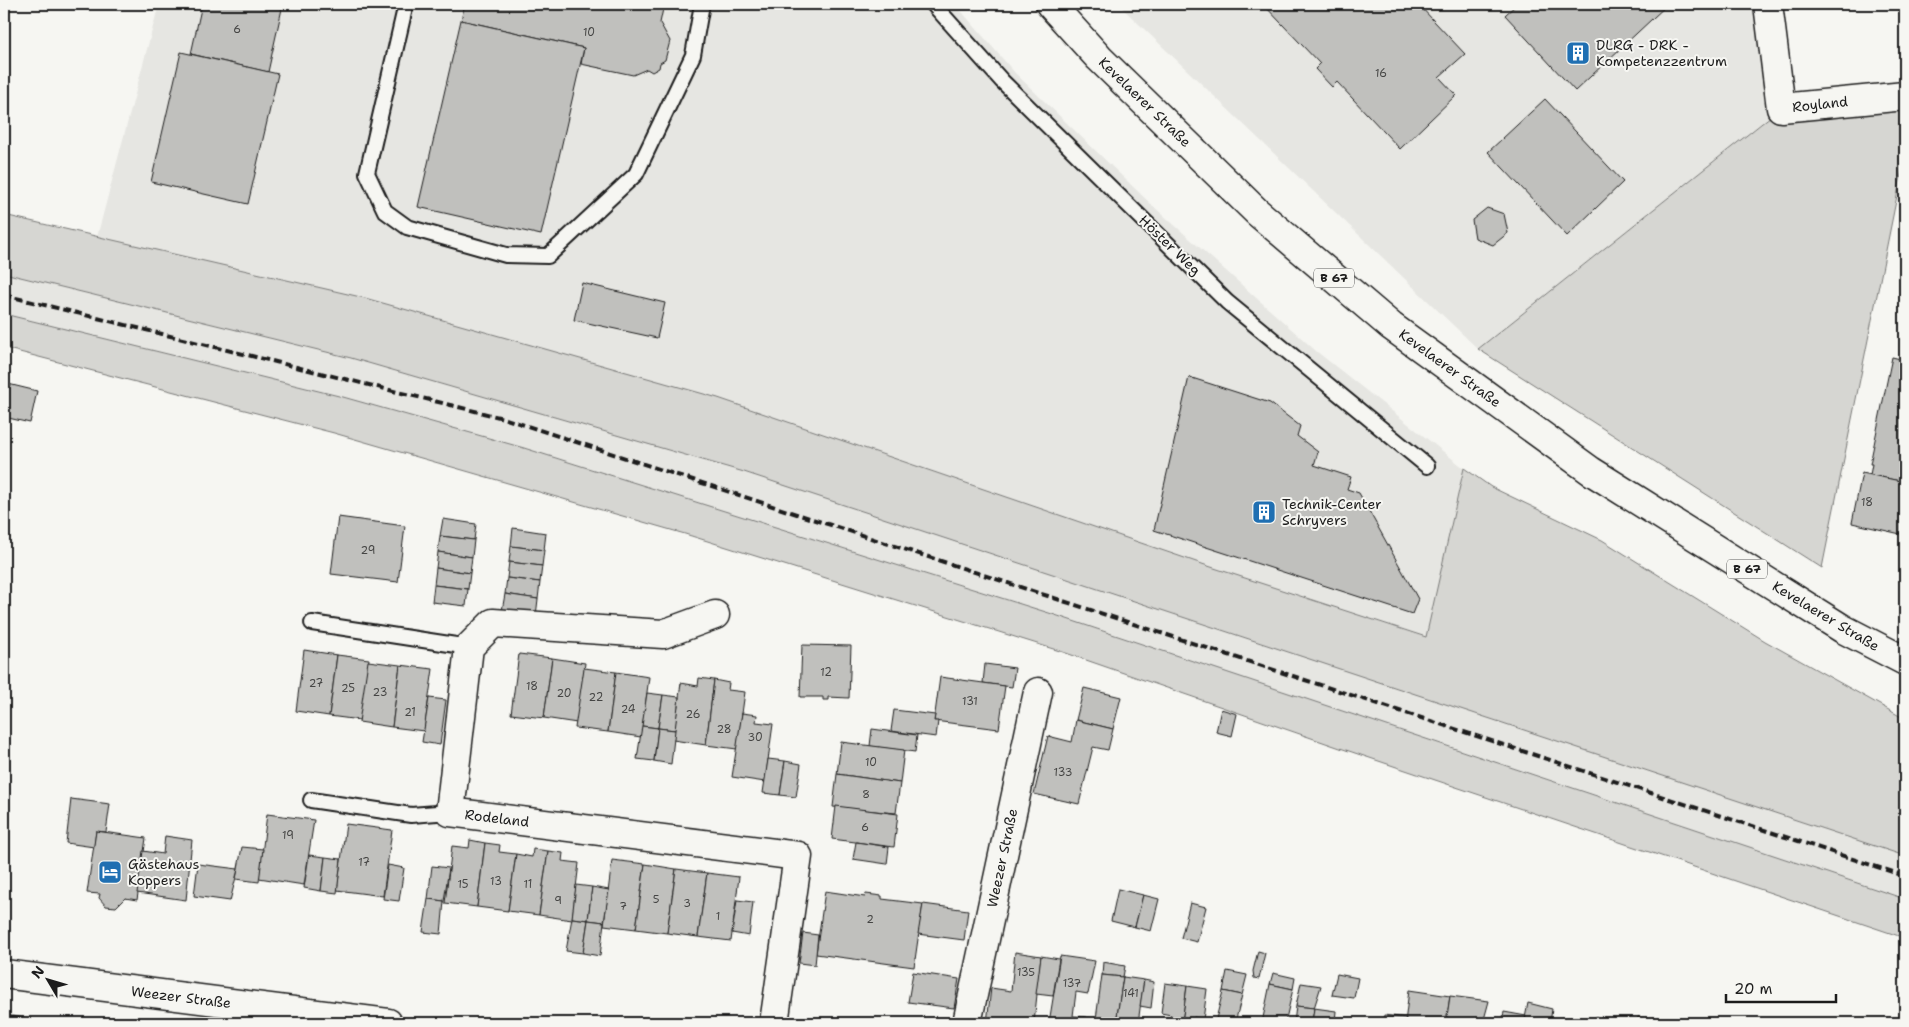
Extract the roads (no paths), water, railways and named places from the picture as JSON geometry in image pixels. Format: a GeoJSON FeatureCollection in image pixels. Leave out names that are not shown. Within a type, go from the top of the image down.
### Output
{"type":"FeatureCollection","features":[{"type":"Feature","properties":{"kind":"street","name":"Kevelaerer Straße"},"geometry":{"type":"LineString","coordinates":[[1050,4],[1099,58],[1257,212],[1391,326],[1592,471],[1843,629],[1905,661]]}},
{"type":"Feature","properties":{"kind":"street","name":"Royland"},"geometry":{"type":"LineString","coordinates":[[1768,4],[1781,108],[1905,96]]}},
{"type":"Feature","properties":{"kind":"street"},"geometry":{"type":"LineString","coordinates":[[469,647],[493,622],[663,634],[715,615]]}},
{"type":"Feature","properties":{"kind":"street","name":"Rodeland"},"geometry":{"type":"LineString","coordinates":[[469,647],[450,812],[798,856],[774,1023]]}},
{"type":"Feature","properties":{"kind":"street","name":"Weezer Straße"},"geometry":{"type":"LineString","coordinates":[[966,1023],[1038,692]]}},
{"type":"Feature","properties":{"kind":"street","name":"Weezer Straße"},"geometry":{"type":"LineString","coordinates":[[4,974],[388,1023]]}},
{"type":"Feature","properties":{"kind":"lane"},"geometry":{"type":"LineString","coordinates":[[406,4],[367,173],[386,211],[407,227],[506,255],[548,256],[636,174],[693,55],[702,4]]}},
{"type":"Feature","properties":{"kind":"lane","name":"Höster Weg"},"geometry":{"type":"LineString","coordinates":[[933,4],[1002,81],[1227,302],[1427,466]]}},
{"type":"Feature","properties":{"kind":"lane"},"geometry":{"type":"LineString","coordinates":[[312,623],[469,647]]}},
{"type":"Feature","properties":{"kind":"lane"},"geometry":{"type":"LineString","coordinates":[[311,800],[412,815],[450,812]]}},
{"type":"Feature","properties":{"kind":"railway"},"geometry":{"type":"LineString","coordinates":[[4,295],[503,418],[1905,876]]}},
{"type":"Feature","properties":{"kind":"place","name":"DLRG - DRK - Kompetenzzentrum"},"geometry":{"type":"Point","coordinates":[1578,53]}},
{"type":"Feature","properties":{"kind":"place","name":"Technik-Center Schryvers"},"geometry":{"type":"Point","coordinates":[1264,512]}},
{"type":"Feature","properties":{"kind":"place","name":"Gästehaus Koppers"},"geometry":{"type":"Point","coordinates":[110,872]}}]}
